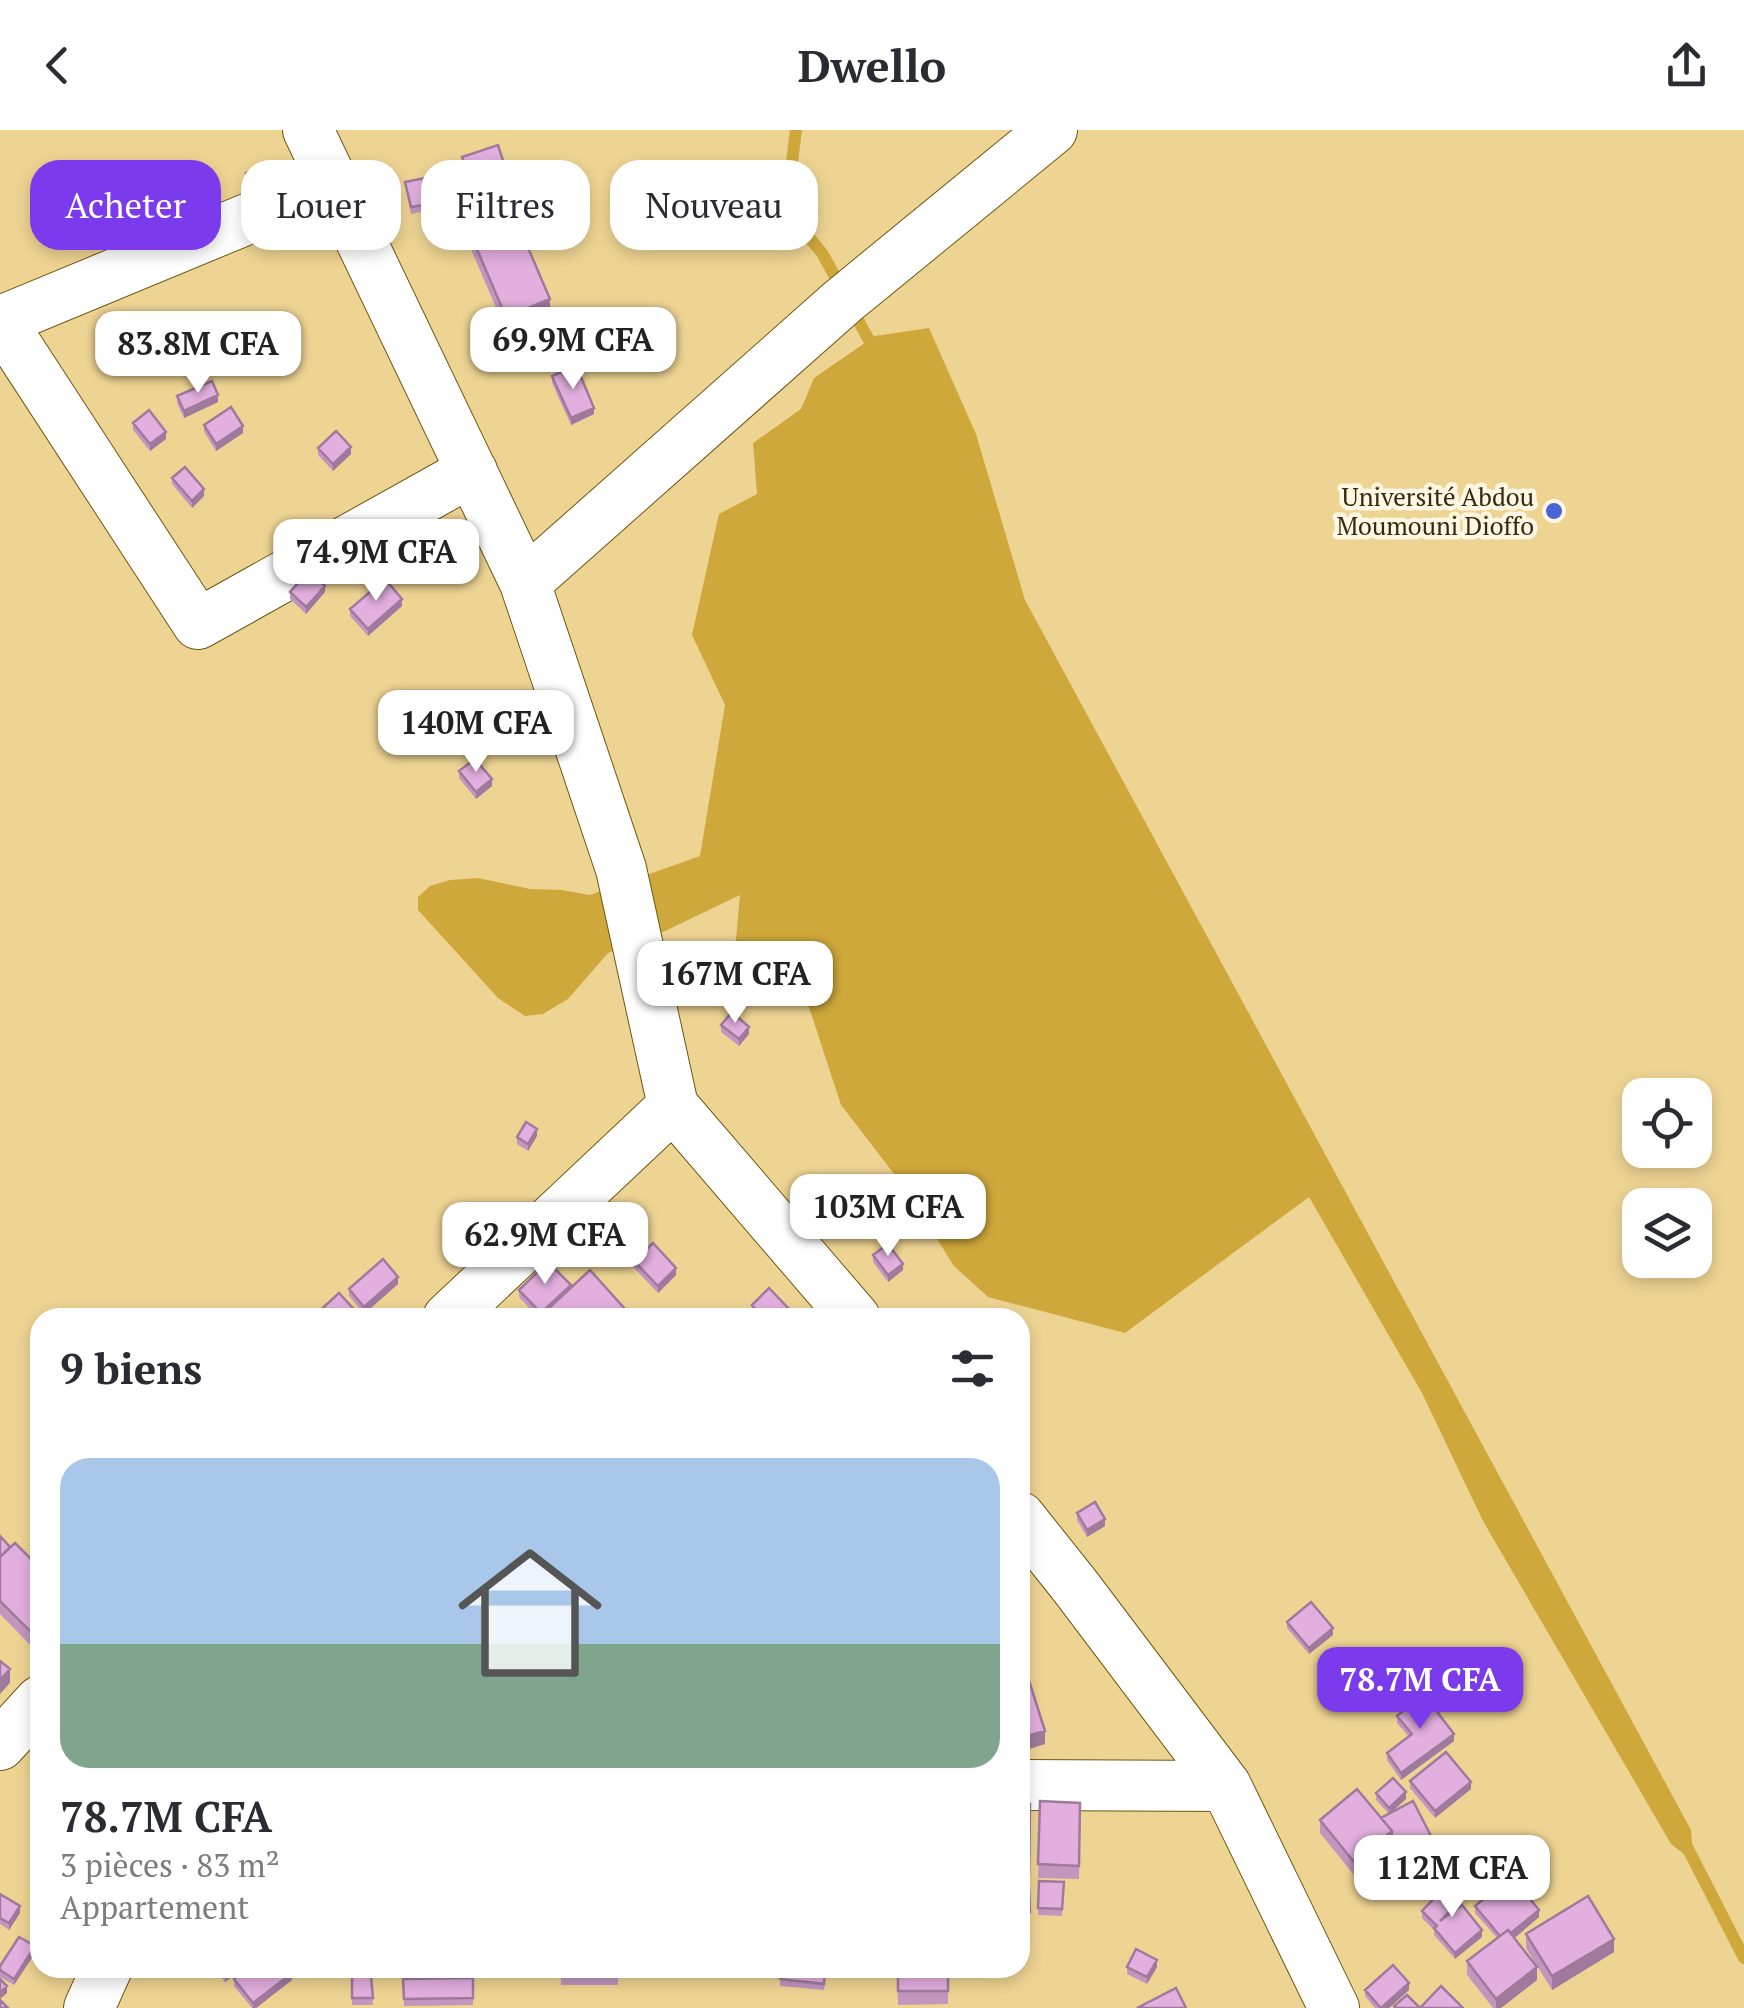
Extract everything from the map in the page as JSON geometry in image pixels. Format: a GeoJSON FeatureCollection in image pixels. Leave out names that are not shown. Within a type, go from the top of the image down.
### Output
{"type":"FeatureCollection","features":[{"type":"Feature","properties":{"kind":"street"},"geometry":{"type":"LineString","coordinates":[[308,130],[323,160]]}},
{"type":"Feature","properties":{"kind":"street"},"geometry":{"type":"LineString","coordinates":[[525,583],[860,288],[1052,130]]}},
{"type":"Feature","properties":{"kind":"street"},"geometry":{"type":"LineString","coordinates":[[241,221],[0,321],[198,624],[472,471]]}},
{"type":"Feature","properties":{"kind":"street"},"geometry":{"type":"LineString","coordinates":[[366,250],[525,583],[621,869],[673,1106],[847,1308]]}},
{"type":"Feature","properties":{"kind":"street"},"geometry":{"type":"LineString","coordinates":[[459,1308],[673,1106]]}},
{"type":"Feature","properties":{"kind":"street"},"geometry":{"type":"LineString","coordinates":[[1030,1530],[1226,1786],[1334,2008]]}},
{"type":"Feature","properties":{"kind":"street"},"geometry":{"type":"LineString","coordinates":[[0,1745],[30,1712]]}},
{"type":"Feature","properties":{"kind":"street"},"geometry":{"type":"LineString","coordinates":[[1030,1785],[1226,1786]]}},
{"type":"Feature","properties":{"kind":"street"},"geometry":{"type":"LineString","coordinates":[[89,2008],[102,1978]]}},
{"type":"Feature","properties":{"kind":"shaded area"},"geometry":{"type":"Polygon","coordinates":[[[929,328],[976,434],[1025,600],[1691,1830],[1693,1861],[1671,1844],[1483,1521],[1422,1393],[1309,1197],[1125,1333],[988,1297],[954,1266],[905,1188],[841,1105],[809,1007],[734,961],[740,895],[608,953],[568,999],[543,1014],[525,1016],[498,998],[418,910],[418,897],[430,886],[450,880],[478,878],[530,889],[590,895],[700,856],[725,705],[692,635],[719,514],[757,494],[753,443],[801,409],[814,378],[875,336],[929,328]]]}},
{"type":"Feature","properties":{"kind":"building"},"geometry":{"type":"Polygon","coordinates":[[[498,145],[503,160],[463,160],[462,157],[498,145]]]}},
{"type":"Feature","properties":{"kind":"building"},"geometry":{"type":"Polygon","coordinates":[[[421,179],[421,205],[411,207],[405,182],[421,179]]]}},
{"type":"Feature","properties":{"kind":"building"},"geometry":{"type":"Polygon","coordinates":[[[477,250],[529,250],[550,299],[506,317],[477,250]]]}},
{"type":"Feature","properties":{"kind":"building"},"geometry":{"type":"Polygon","coordinates":[[[576,365],[594,408],[571,418],[552,376],[576,365]]]}},
{"type":"Feature","properties":{"kind":"building"},"geometry":{"type":"Polygon","coordinates":[[[212,381],[218,395],[184,411],[177,396],[212,381]]]}},
{"type":"Feature","properties":{"kind":"building"},"geometry":{"type":"Polygon","coordinates":[[[231,407],[243,426],[216,444],[204,425],[231,407]]]}},
{"type":"Feature","properties":{"kind":"building"},"geometry":{"type":"Polygon","coordinates":[[[149,410],[166,432],[150,444],[133,423],[149,410]]]}},
{"type":"Feature","properties":{"kind":"building"},"geometry":{"type":"Polygon","coordinates":[[[336,431],[351,447],[333,464],[318,448],[336,431]]]}},
{"type":"Feature","properties":{"kind":"building"},"geometry":{"type":"Polygon","coordinates":[[[185,467],[204,489],[192,501],[172,478],[185,467]]]}},
{"type":"Feature","properties":{"kind":"building"},"geometry":{"type":"Polygon","coordinates":[[[309,571],[325,586],[306,607],[290,592],[309,571]]]}},
{"type":"Feature","properties":{"kind":"building"},"geometry":{"type":"Polygon","coordinates":[[[385,579],[402,599],[368,629],[350,609],[385,579]]]}},
{"type":"Feature","properties":{"kind":"building"},"geometry":{"type":"Polygon","coordinates":[[[475,759],[492,779],[476,792],[459,771],[475,759]]]}},
{"type":"Feature","properties":{"kind":"building"},"geometry":{"type":"Polygon","coordinates":[[[732,1012],[749,1027],[739,1039],[721,1025],[732,1012]]]}},
{"type":"Feature","properties":{"kind":"building"},"geometry":{"type":"Polygon","coordinates":[[[526,1122],[537,1129],[528,1144],[517,1137],[526,1122]]]}},
{"type":"Feature","properties":{"kind":"building"},"geometry":{"type":"Polygon","coordinates":[[[653,1243],[676,1268],[658,1286],[634,1261],[653,1243]]]}},
{"type":"Feature","properties":{"kind":"building"},"geometry":{"type":"Polygon","coordinates":[[[888,1244],[903,1264],[888,1275],[873,1255],[888,1244]]]}},
{"type":"Feature","properties":{"kind":"building"},"geometry":{"type":"Polygon","coordinates":[[[383,1259],[398,1277],[364,1307],[349,1289],[383,1259]]]}},
{"type":"Feature","properties":{"kind":"building"},"geometry":{"type":"Polygon","coordinates":[[[548,1262],[571,1285],[546,1308],[536,1308],[519,1290],[548,1262]]]}},
{"type":"Feature","properties":{"kind":"building"},"geometry":{"type":"Polygon","coordinates":[[[590,1270],[624,1308],[549,1308],[590,1270]]]}},
{"type":"Feature","properties":{"kind":"building"},"geometry":{"type":"Polygon","coordinates":[[[769,1288],[788,1308],[755,1308],[752,1305],[769,1288]]]}},
{"type":"Feature","properties":{"kind":"building"},"geometry":{"type":"Polygon","coordinates":[[[339,1293],[353,1308],[323,1308],[339,1293]]]}},
{"type":"Feature","properties":{"kind":"building"},"geometry":{"type":"Polygon","coordinates":[[[1095,1502],[1105,1519],[1087,1530],[1077,1513],[1095,1502]]]}},
{"type":"Feature","properties":{"kind":"building"},"geometry":{"type":"Polygon","coordinates":[[[0,1536],[10,1547],[0,1557],[0,1536]]]}},
{"type":"Feature","properties":{"kind":"building"},"geometry":{"type":"Polygon","coordinates":[[[15,1543],[30,1558],[30,1631],[0,1601],[0,1557],[15,1543]]]}},
{"type":"Feature","properties":{"kind":"building"},"geometry":{"type":"Polygon","coordinates":[[[1311,1602],[1333,1628],[1309,1648],[1287,1622],[1311,1602]]]}},
{"type":"Feature","properties":{"kind":"building"},"geometry":{"type":"Polygon","coordinates":[[[0,1661],[10,1669],[0,1680],[0,1661]]]}},
{"type":"Feature","properties":{"kind":"building"},"geometry":{"type":"Polygon","coordinates":[[[1030,1684],[1045,1731],[1030,1735],[1030,1684]]]}},
{"type":"Feature","properties":{"kind":"building"},"geometry":{"type":"Polygon","coordinates":[[[1427,1691],[1442,1709],[1438,1713],[1454,1734],[1401,1773],[1387,1753],[1412,1734],[1397,1716],[1427,1691]]]}},
{"type":"Feature","properties":{"kind":"building"},"geometry":{"type":"Polygon","coordinates":[[[1446,1752],[1471,1782],[1435,1811],[1410,1781],[1446,1752]]]}},
{"type":"Feature","properties":{"kind":"building"},"geometry":{"type":"Polygon","coordinates":[[[1393,1778],[1406,1792],[1389,1808],[1376,1793],[1393,1778]]]}},
{"type":"Feature","properties":{"kind":"building"},"geometry":{"type":"Polygon","coordinates":[[[1357,1789],[1392,1831],[1354,1862],[1320,1820],[1357,1789]]]}},
{"type":"Feature","properties":{"kind":"building"},"geometry":{"type":"Polygon","coordinates":[[[1040,1801],[1080,1803],[1079,1866],[1038,1864],[1040,1801]]]}},
{"type":"Feature","properties":{"kind":"building"},"geometry":{"type":"Polygon","coordinates":[[[1413,1801],[1431,1836],[1396,1855],[1388,1841],[1392,1831],[1381,1818],[1413,1801]]]}},
{"type":"Feature","properties":{"kind":"building"},"geometry":{"type":"Polygon","coordinates":[[[1472,1861],[1486,1876],[1471,1891],[1456,1875],[1472,1861]]]}},
{"type":"Feature","properties":{"kind":"building"},"geometry":{"type":"Polygon","coordinates":[[[1511,1876],[1539,1910],[1511,1933],[1508,1930],[1500,1936],[1475,1906],[1511,1876]]]}},
{"type":"Feature","properties":{"kind":"building"},"geometry":{"type":"Polygon","coordinates":[[[1039,1881],[1064,1882],[1062,1909],[1038,1908],[1039,1881]]]}},
{"type":"Feature","properties":{"kind":"building"},"geometry":{"type":"Polygon","coordinates":[[[1446,1886],[1461,1900],[1440,1921],[1462,1905],[1482,1930],[1455,1953],[1422,1911],[1446,1886]]]}},
{"type":"Feature","properties":{"kind":"building"},"geometry":{"type":"Polygon","coordinates":[[[0,1894],[20,1906],[9,1923],[0,1918],[0,1894]]]}},
{"type":"Feature","properties":{"kind":"building"},"geometry":{"type":"Polygon","coordinates":[[[1588,1896],[1614,1939],[1552,1976],[1526,1934],[1588,1896]]]}},
{"type":"Feature","properties":{"kind":"building"},"geometry":{"type":"Polygon","coordinates":[[[1508,1930],[1537,1967],[1496,1999],[1467,1961],[1508,1930]]]}},
{"type":"Feature","properties":{"kind":"building"},"geometry":{"type":"Polygon","coordinates":[[[19,1937],[30,1943],[30,1954],[14,1979],[0,1966],[19,1937]]]}},
{"type":"Feature","properties":{"kind":"building"},"geometry":{"type":"Polygon","coordinates":[[[1136,1949],[1157,1960],[1147,1977],[1127,1967],[1136,1949]]]}},
{"type":"Feature","properties":{"kind":"building"},"geometry":{"type":"Polygon","coordinates":[[[1393,1965],[1409,1983],[1381,2008],[1365,1990],[1393,1965]]]}},
{"type":"Feature","properties":{"kind":"building"},"geometry":{"type":"Polygon","coordinates":[[[235,1978],[286,1978],[253,2003],[235,1978]]]}},
{"type":"Feature","properties":{"kind":"building"},"geometry":{"type":"Polygon","coordinates":[[[352,1978],[371,1978],[373,1998],[352,1998],[352,1978]]]}},
{"type":"Feature","properties":{"kind":"building"},"geometry":{"type":"Polygon","coordinates":[[[473,1978],[473,1998],[404,1999],[403,1979],[473,1978]]]}},
{"type":"Feature","properties":{"kind":"building"},"geometry":{"type":"Polygon","coordinates":[[[780,1978],[824,1978],[824,1984],[780,1978]]]}},
{"type":"Feature","properties":{"kind":"building"},"geometry":{"type":"Polygon","coordinates":[[[898,1978],[948,1978],[948,1991],[898,1991],[898,1978]]]}},
{"type":"Feature","properties":{"kind":"building"},"geometry":{"type":"Polygon","coordinates":[[[1441,1986],[1463,2008],[1420,2008],[1441,1986]]]}},
{"type":"Feature","properties":{"kind":"building"},"geometry":{"type":"Polygon","coordinates":[[[1176,1988],[1186,2008],[1137,2008],[1176,1988]]]}},
{"type":"Feature","properties":{"kind":"building"},"geometry":{"type":"Polygon","coordinates":[[[1407,1995],[1418,2008],[1394,2006],[1407,1995]]]}},
{"type":"Feature","properties":{"kind":"waterway"},"geometry":{"type":"LineString","coordinates":[[796,130],[786,210],[822,253],[842,289]]}},
{"type":"Feature","properties":{"kind":"waterway"},"geometry":{"type":"LineString","coordinates":[[851,307],[877,355]]}},
{"type":"Feature","properties":{"kind":"waterway"},"geometry":{"type":"LineString","coordinates":[[1685,1843],[1744,1958]]}},
{"type":"Feature","properties":{"kind":"place","name":"Université Abdou Moumouni Dioffo"},"geometry":{"type":"Point","coordinates":[1554,511]}}]}
